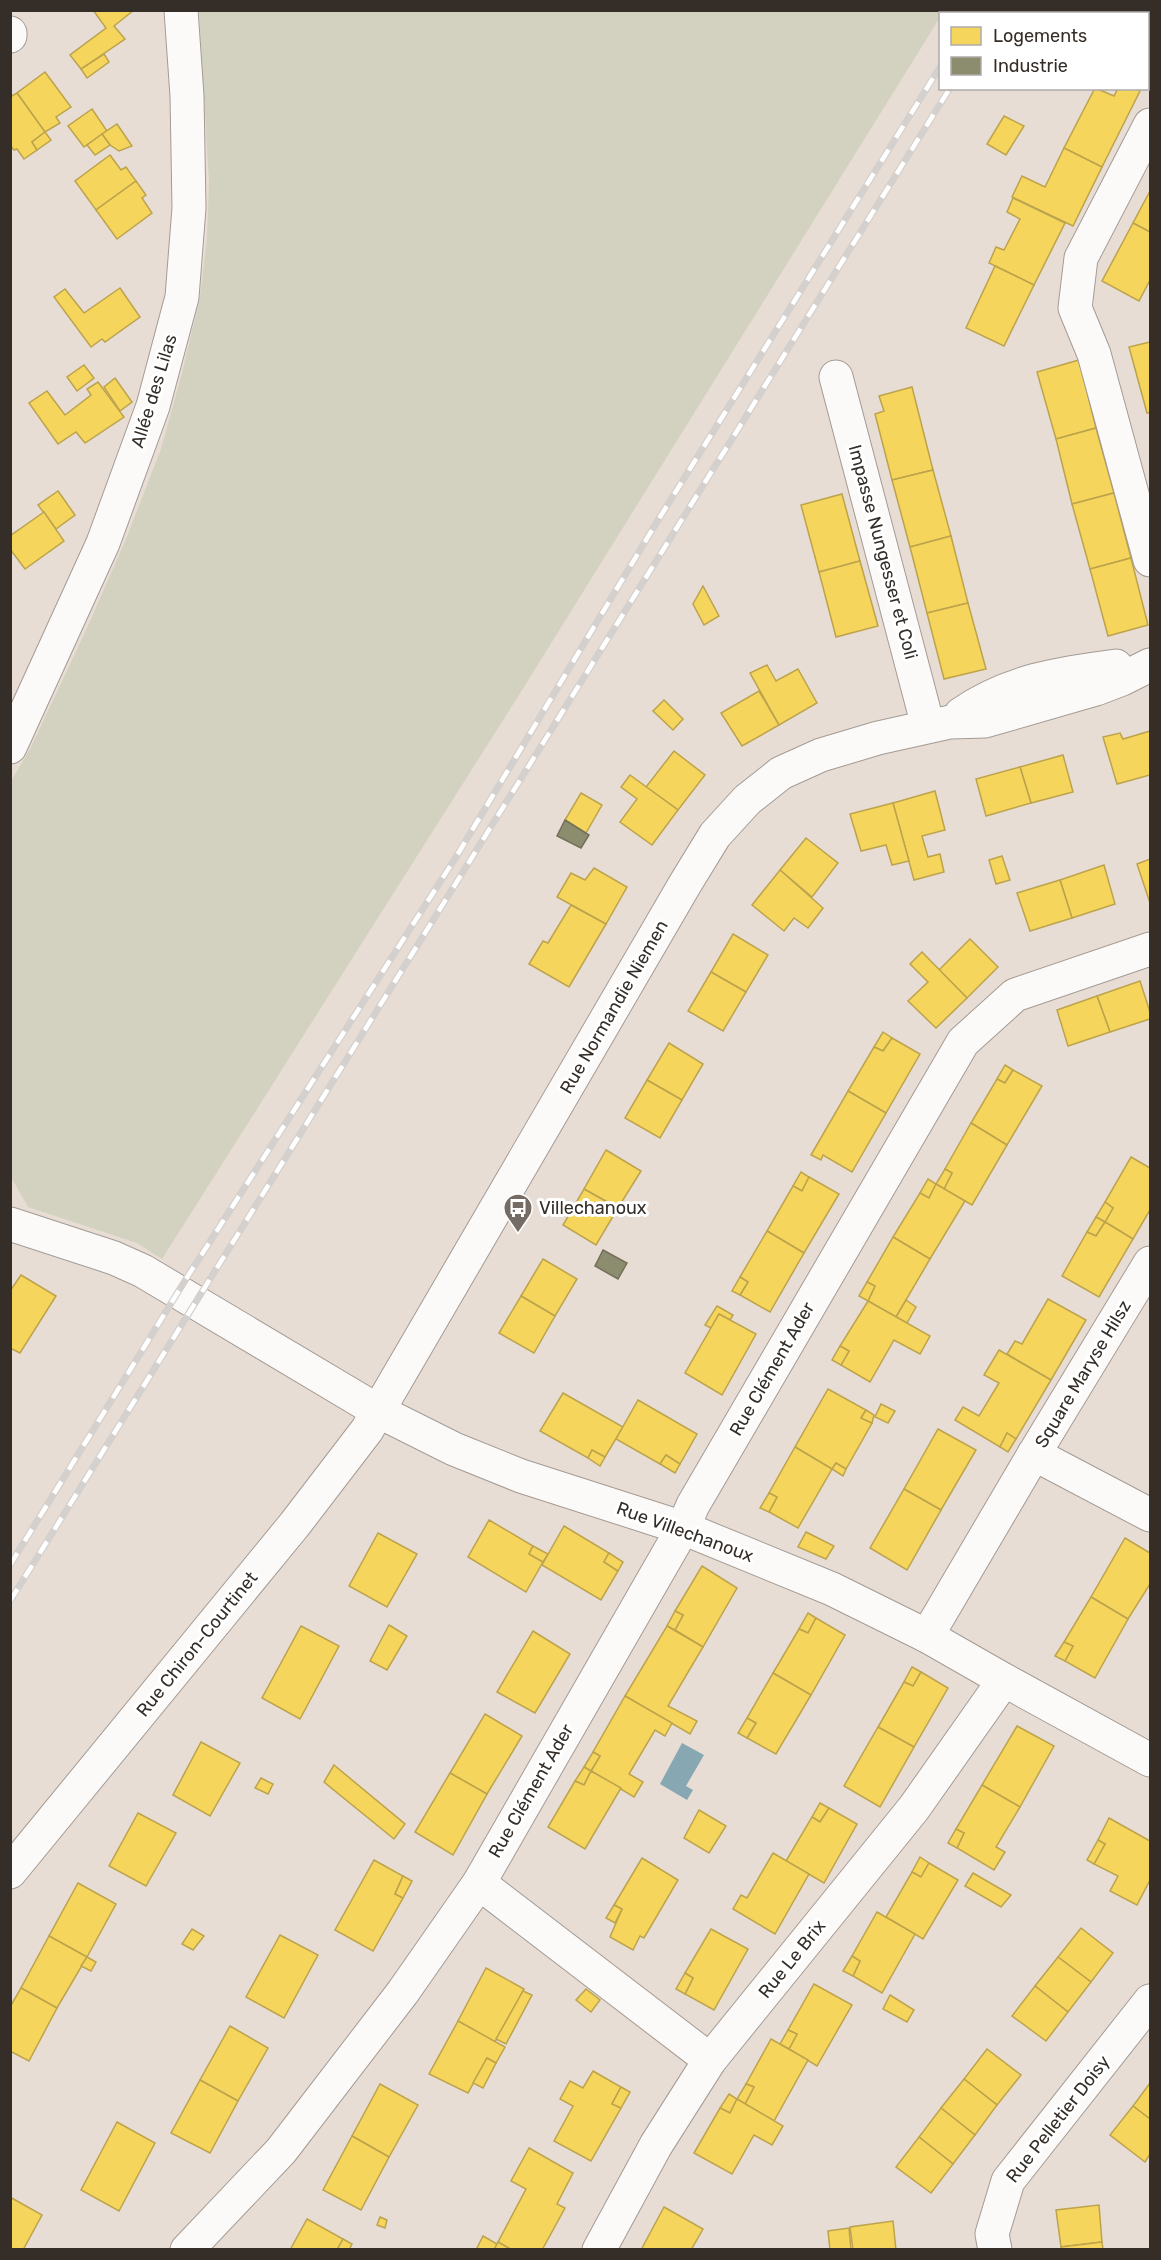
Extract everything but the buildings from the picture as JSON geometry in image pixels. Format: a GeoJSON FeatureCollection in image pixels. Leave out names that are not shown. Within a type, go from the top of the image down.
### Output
{"type":"FeatureCollection","features":[{"type":"Feature","properties":{"kind":"street","name":"Allée des Lilas"},"geometry":{"type":"LineString","coordinates":[[10,747],[103,543],[153,406],[182,297],[189,208],[187,96],[180,10]]}},
{"type":"Feature","properties":{"kind":"street"},"geometry":{"type":"LineString","coordinates":[[1150,125],[1081,258],[1075,308],[1094,354],[1150,560]]}},
{"type":"Feature","properties":{"kind":"street","name":"Impasse Nungesser et Coli"},"geometry":{"type":"LineString","coordinates":[[836,377],[939,724]]}},
{"type":"Feature","properties":{"kind":"street","name":"Rue Normandie Niemen"},"geometry":{"type":"LineString","coordinates":[[378,1411],[715,835],[747,800],[781,773],[821,755],[878,738],[939,724],[985,721],[1096,689],[1149,665]]}},
{"type":"Feature","properties":{"kind":"street","name":"Rue Clément Ader"},"geometry":{"type":"LineString","coordinates":[[186,2250],[281,2151],[403,1992],[479,1883],[683,1528],[705,1485],[963,1042],[1015,995],[1150,949]]}},
{"type":"Feature","properties":{"kind":"street","name":"Rue Villechanoux"},"geometry":{"type":"LineString","coordinates":[[10,1224],[134,1266],[378,1411],[454,1449],[521,1476],[683,1528],[832,1589],[927,1636],[1150,1760]]}},
{"type":"Feature","properties":{"kind":"street","name":"Square Maryse Hilsz"},"geometry":{"type":"LineString","coordinates":[[927,1636],[1150,1263]]}},
{"type":"Feature","properties":{"kind":"street","name":"Rue Chiron-Courtinet"},"geometry":{"type":"LineString","coordinates":[[10,1872],[295,1524],[367,1430],[378,1411]]}},
{"type":"Feature","properties":{"kind":"street","name":"Square Maryse Hilsz"},"geometry":{"type":"LineString","coordinates":[[1034,1454],[1150,1515]]}},
{"type":"Feature","properties":{"kind":"street","name":"Rue Le Brix"},"geometry":{"type":"LineString","coordinates":[[599,2250],[656,2145],[710,2060],[914,1809],[1004,1680]]}},
{"type":"Feature","properties":{"kind":"street"},"geometry":{"type":"LineString","coordinates":[[479,1883],[710,2060]]}},
{"type":"Feature","properties":{"kind":"street","name":"Rue Pelletier Doisy"},"geometry":{"type":"LineString","coordinates":[[995,2250],[992,2234],[1008,2181],[1150,2001]]}},
{"type":"Feature","properties":{"kind":"shaded area"},"geometry":{"type":"Polygon","coordinates":[[[199,11],[944,11],[939,12],[939,19],[519,695],[162,1259],[137,1243],[28,1207],[11,1177],[10,783],[30,749],[87,628],[126,539],[161,449],[200,297],[207,238],[209,182],[199,11]]]}},
{"type":"Feature","properties":{"kind":"water"},"geometry":{"type":"Polygon","coordinates":[[[682,1743],[704,1755],[686,1786],[693,1790],[687,1800],[660,1784],[682,1743]]]}},
{"type":"Feature","properties":{"kind":"railway"},"geometry":{"type":"LineString","coordinates":[[10,1565],[186,1279],[456,857],[655,525],[939,69]]}},
{"type":"Feature","properties":{"kind":"railway"},"geometry":{"type":"LineString","coordinates":[[10,1601],[949,90]]}},
{"type":"Feature","properties":{"kind":"place","name":"Villechanoux"},"geometry":{"type":"Point","coordinates":[518,1234]}}]}
